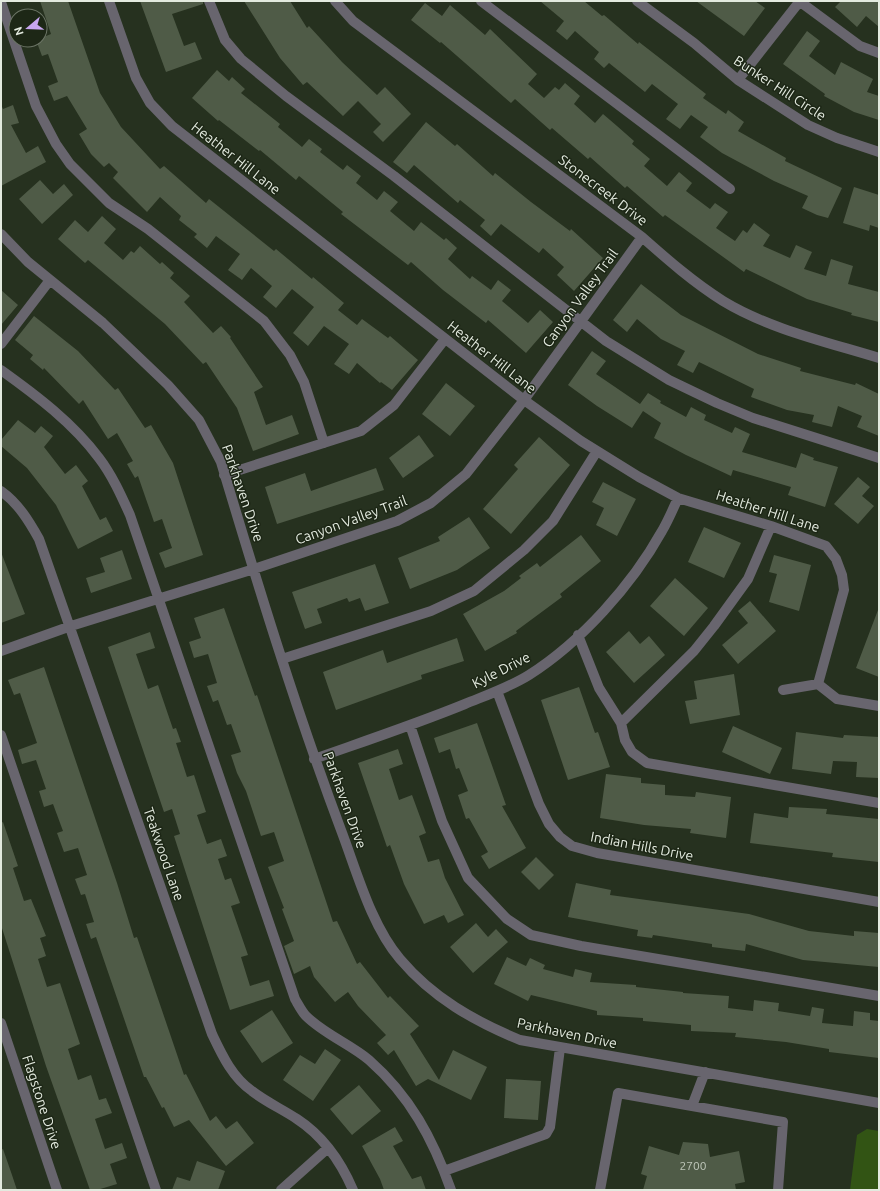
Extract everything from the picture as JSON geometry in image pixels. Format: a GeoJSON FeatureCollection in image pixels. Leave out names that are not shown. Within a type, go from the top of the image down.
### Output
{"type":"FeatureCollection","features":[{"type":"Feature","properties":{"kind":"street","name":"Heather Hill Lane"},"geometry":{"type":"LineString","coordinates":[[109,1],[136,78],[150,104],[172,126],[524,400],[597,451],[639,477],[678,498],[771,526],[826,546],[836,559],[842,575],[844,590],[818,684]]}},
{"type":"Feature","properties":{"kind":"street"},"geometry":{"type":"LineString","coordinates":[[209,1],[225,40],[241,59],[286,96],[394,176],[582,320],[606,341],[669,380],[717,403],[753,418],[879,458]]}},
{"type":"Feature","properties":{"kind":"street","name":"Stonecreek Drive"},"geometry":{"type":"LineString","coordinates":[[335,1],[353,21],[642,237],[682,273],[724,301],[779,327],[879,358]]}},
{"type":"Feature","properties":{"kind":"street"},"geometry":{"type":"LineString","coordinates":[[481,1],[730,189]]}},
{"type":"Feature","properties":{"kind":"street","name":"Bunker Hill Circle"},"geometry":{"type":"LineString","coordinates":[[637,1],[694,43],[738,80],[808,126],[837,138],[879,152]]}},
{"type":"Feature","properties":{"kind":"street"},"geometry":{"type":"LineString","coordinates":[[738,80],[800,1],[860,46],[879,54]]}},
{"type":"Feature","properties":{"kind":"street"},"geometry":{"type":"LineString","coordinates":[[1,2],[36,106],[56,144],[70,164],[109,203],[154,234],[264,321],[290,355],[304,382],[324,444]]}},
{"type":"Feature","properties":{"kind":"street","name":"Parkhaven Drive"},"geometry":{"type":"LineString","coordinates":[[1,234],[28,262],[103,324],[168,385],[199,420],[221,462],[314,759],[366,898],[381,928],[400,958],[424,984],[447,1002],[484,1025],[520,1040],[879,1103]]}},
{"type":"Feature","properties":{"kind":"street","name":"Canyon Valley Trail"},"geometry":{"type":"LineString","coordinates":[[1,652],[70,626],[254,569],[397,521],[431,503],[466,474],[524,400],[642,237]]}},
{"type":"Feature","properties":{"kind":"street"},"geometry":{"type":"LineString","coordinates":[[1,344],[50,280]]}},
{"type":"Feature","properties":{"kind":"street"},"geometry":{"type":"LineString","coordinates":[[224,475],[324,444],[361,430],[394,405],[445,339]]}},
{"type":"Feature","properties":{"kind":"street"},"geometry":{"type":"LineString","coordinates":[[1,370],[34,394],[80,436],[99,457],[114,480],[130,515],[295,998],[306,1016],[368,1060],[398,1090],[417,1114],[439,1155],[452,1190]]}},
{"type":"Feature","properties":{"kind":"street"},"geometry":{"type":"LineString","coordinates":[[282,659],[431,611],[474,590],[524,550],[554,521],[597,451]]}},
{"type":"Feature","properties":{"kind":"street","name":"Teakwood Lane"},"geometry":{"type":"LineString","coordinates":[[1,491],[9,496],[26,515],[39,539],[212,1034],[227,1065],[251,1091],[298,1120],[328,1148],[343,1167],[353,1190]]}},
{"type":"Feature","properties":{"kind":"street","name":"Kyle Drive"},"geometry":{"type":"LineString","coordinates":[[314,759],[410,725],[497,691],[528,675],[594,621],[630,579],[662,531],[678,498]]}},
{"type":"Feature","properties":{"kind":"street"},"geometry":{"type":"LineString","coordinates":[[621,723],[694,651],[714,626],[748,579],[771,526]]}},
{"type":"Feature","properties":{"kind":"street"},"geometry":{"type":"LineString","coordinates":[[578,635],[599,688],[621,723],[625,740],[632,752],[647,763],[879,803]]}},
{"type":"Feature","properties":{"kind":"street"},"geometry":{"type":"LineString","coordinates":[[783,690],[818,684],[837,699],[879,706]]}},
{"type":"Feature","properties":{"kind":"street","name":"Indian Hills Drive"},"geometry":{"type":"LineString","coordinates":[[497,691],[539,804],[550,824],[560,837],[572,846],[597,853],[879,902]]}},
{"type":"Feature","properties":{"kind":"street"},"geometry":{"type":"LineString","coordinates":[[410,725],[442,820],[468,878],[507,919],[531,935],[581,946],[879,996]]}},
{"type":"Feature","properties":{"kind":"street"},"geometry":{"type":"LineString","coordinates":[[1,735],[156,1190]]}},
{"type":"Feature","properties":{"kind":"street","name":"Flagstone Drive"},"geometry":{"type":"LineString","coordinates":[[1,1023],[57,1190]]}},
{"type":"Feature","properties":{"kind":"street"},"geometry":{"type":"LineString","coordinates":[[444,1171],[546,1134],[550,1127],[560,1048]]}},
{"type":"Feature","properties":{"kind":"street"},"geometry":{"type":"LineString","coordinates":[[692,1106],[705,1072]]}},
{"type":"Feature","properties":{"kind":"street"},"geometry":{"type":"LineString","coordinates":[[600,1190],[618,1093],[783,1122],[778,1190]]}},
{"type":"Feature","properties":{"kind":"street"},"geometry":{"type":"LineString","coordinates":[[281,1190],[328,1148]]}},
{"type":"Feature","properties":{"kind":"green space"},"geometry":{"type":"Polygon","coordinates":[[[867,1129],[879,1131],[879,1190],[850,1190],[857,1135],[867,1129]]]}},
{"type":"Feature","properties":{"kind":"building"},"geometry":{"type":"Polygon","coordinates":[[[40,1],[68,1],[100,93],[121,127],[160,169],[164,166],[206,203],[209,199],[274,251],[276,249],[312,279],[313,277],[344,303],[338,310],[357,325],[362,319],[388,338],[390,336],[418,360],[392,390],[381,382],[380,383],[357,363],[349,374],[334,364],[349,344],[324,326],[308,346],[293,333],[314,307],[292,289],[276,308],[263,297],[272,286],[251,268],[242,280],[228,270],[240,254],[216,236],[207,248],[194,237],[197,234],[179,220],[181,216],[160,197],[147,212],[113,178],[118,172],[109,163],[104,167],[91,154],[79,134],[87,129],[67,96],[54,101],[48,86],[58,82],[48,54],[42,56],[39,48],[48,48],[48,35],[51,34],[48,25],[48,8],[42,8],[40,1]]]}},
{"type":"Feature","properties":{"kind":"building"},"geometry":{"type":"Polygon","coordinates":[[[140,1],[203,1],[203,4],[172,14],[184,46],[195,42],[202,59],[166,72],[140,1]]]}},
{"type":"Feature","properties":{"kind":"building"},"geometry":{"type":"Polygon","coordinates":[[[244,1],[290,1],[307,28],[309,26],[342,62],[377,95],[385,87],[411,114],[383,142],[373,132],[381,124],[358,101],[343,116],[307,82],[303,85],[280,58],[244,1]]]}},
{"type":"Feature","properties":{"kind":"building"},"geometry":{"type":"Polygon","coordinates":[[[540,1],[584,1],[602,16],[604,15],[638,44],[639,42],[706,94],[703,98],[726,114],[728,110],[744,122],[738,131],[786,158],[785,161],[842,188],[828,218],[802,208],[808,196],[774,181],[722,153],[700,137],[708,127],[691,115],[680,129],[666,119],[678,104],[652,84],[645,92],[609,63],[604,68],[594,59],[599,52],[575,31],[567,40],[556,31],[564,21],[540,1]]]}},
{"type":"Feature","properties":{"kind":"building"},"geometry":{"type":"Polygon","coordinates":[[[696,1],[755,1],[765,8],[744,36],[696,1]]]}},
{"type":"Feature","properties":{"kind":"building"},"geometry":{"type":"Polygon","coordinates":[[[841,1],[879,1],[879,27],[866,16],[857,27],[835,7],[841,1]]]}},
{"type":"Feature","properties":{"kind":"building"},"geometry":{"type":"Polygon","coordinates":[[[425,3],[442,16],[450,5],[485,35],[490,29],[537,74],[528,84],[544,98],[555,87],[559,90],[565,83],[580,96],[574,104],[595,123],[603,114],[617,126],[634,141],[632,144],[650,159],[644,166],[667,186],[679,172],[692,183],[686,191],[710,209],[715,203],[728,212],[716,228],[735,241],[743,230],[747,233],[754,223],[770,235],[763,246],[790,258],[796,245],[812,252],[804,269],[826,276],[831,259],[853,266],[848,284],[879,292],[879,322],[851,315],[852,313],[807,299],[746,269],[744,272],[665,215],[663,217],[627,186],[625,188],[590,157],[588,159],[552,128],[550,130],[515,99],[511,103],[441,42],[440,43],[411,20],[425,3]]]}},
{"type":"Feature","properties":{"kind":"building"},"geometry":{"type":"Polygon","coordinates":[[[807,31],[820,41],[809,56],[835,75],[841,62],[873,79],[867,92],[879,96],[879,120],[854,112],[824,96],[825,94],[783,64],[807,31]]]}},
{"type":"Feature","properties":{"kind":"building"},"geometry":{"type":"Polygon","coordinates":[[[217,70],[229,81],[232,77],[245,89],[241,93],[280,124],[278,127],[302,147],[309,139],[322,149],[320,152],[343,170],[347,165],[361,176],[356,183],[377,200],[384,191],[398,202],[390,211],[414,231],[421,222],[444,240],[446,238],[457,248],[448,259],[470,279],[472,276],[491,290],[498,280],[511,290],[502,301],[528,323],[540,310],[553,322],[526,353],[488,320],[486,323],[443,290],[411,262],[408,265],[341,214],[343,212],[299,176],[296,180],[260,150],[259,151],[219,120],[218,121],[192,98],[217,70]]]}},
{"type":"Feature","properties":{"kind":"building"},"geometry":{"type":"Polygon","coordinates":[[[1,105],[3,109],[13,105],[19,123],[11,125],[26,153],[38,146],[46,162],[1,186],[1,105]]]}},
{"type":"Feature","properties":{"kind":"building"},"geometry":{"type":"Polygon","coordinates":[[[426,122],[455,146],[457,144],[493,176],[495,173],[570,231],[571,229],[603,258],[574,291],[557,275],[564,267],[543,248],[539,253],[501,224],[491,236],[480,226],[485,220],[460,200],[458,203],[414,165],[407,173],[393,162],[426,122]]]}},
{"type":"Feature","properties":{"kind":"building"},"geometry":{"type":"Polygon","coordinates":[[[40,180],[53,194],[64,184],[73,195],[42,224],[19,199],[40,180]]]}},
{"type":"Feature","properties":{"kind":"building"},"geometry":{"type":"Polygon","coordinates":[[[854,187],[879,195],[879,228],[870,225],[869,231],[843,223],[854,187]]]}},
{"type":"Feature","properties":{"kind":"building"},"geometry":{"type":"Polygon","coordinates":[[[102,216],[116,229],[104,243],[123,260],[131,251],[134,253],[140,246],[160,264],[162,262],[174,273],[170,278],[190,296],[184,302],[213,333],[221,326],[231,337],[230,338],[263,387],[254,392],[266,425],[292,415],[299,434],[253,451],[237,408],[206,362],[203,364],[165,324],[88,260],[85,263],[58,239],[75,220],[88,232],[102,216]]]}},
{"type":"Feature","properties":{"kind":"building"},"geometry":{"type":"Polygon","coordinates":[[[641,284],[681,315],[758,354],[801,368],[800,371],[855,385],[856,383],[879,394],[879,436],[857,427],[862,416],[838,406],[832,427],[812,422],[814,415],[787,410],[751,397],[754,389],[699,362],[693,373],[677,365],[685,351],[661,339],[637,319],[627,332],[613,320],[641,284]]]}},
{"type":"Feature","properties":{"kind":"building"},"geometry":{"type":"Polygon","coordinates":[[[1,290],[18,305],[1,325],[1,290]]]}},
{"type":"Feature","properties":{"kind":"building"},"geometry":{"type":"Polygon","coordinates":[[[34,316],[78,351],[115,390],[118,388],[145,428],[151,425],[173,463],[203,555],[165,568],[159,553],[172,548],[162,519],[154,522],[138,476],[135,478],[127,464],[133,461],[117,433],[108,439],[83,400],[79,404],[44,368],[43,370],[30,359],[33,355],[15,340],[34,316]]]}},
{"type":"Feature","properties":{"kind":"building"},"geometry":{"type":"Polygon","coordinates":[[[592,351],[606,361],[596,374],[640,404],[648,393],[661,401],[660,403],[686,417],[691,407],[706,415],[704,420],[732,433],[735,427],[750,434],[742,452],[796,468],[801,453],[814,458],[813,460],[838,467],[825,507],[788,495],[791,487],[733,470],[731,476],[686,455],[654,438],[661,423],[643,411],[632,428],[597,406],[568,385],[592,351]]]}},
{"type":"Feature","properties":{"kind":"building"},"geometry":{"type":"Polygon","coordinates":[[[446,383],[475,406],[450,436],[422,414],[446,383]]]}},
{"type":"Feature","properties":{"kind":"building"},"geometry":{"type":"Polygon","coordinates":[[[18,420],[35,433],[41,426],[53,436],[44,447],[65,474],[76,465],[88,481],[82,486],[100,520],[106,517],[113,531],[78,549],[56,505],[27,468],[1,446],[1,440],[18,420]]]}},
{"type":"Feature","properties":{"kind":"building"},"geometry":{"type":"Polygon","coordinates":[[[419,435],[434,456],[403,478],[389,458],[419,435]]]}},
{"type":"Feature","properties":{"kind":"building"},"geometry":{"type":"Polygon","coordinates":[[[539,437],[570,465],[511,534],[483,509],[518,469],[514,465],[539,437]]]}},
{"type":"Feature","properties":{"kind":"building"},"geometry":{"type":"Polygon","coordinates":[[[376,468],[384,490],[277,524],[265,487],[305,473],[311,491],[376,468]]]}},
{"type":"Feature","properties":{"kind":"building"},"geometry":{"type":"Polygon","coordinates":[[[858,477],[870,487],[862,496],[874,506],[858,524],[834,504],[858,477]]]}},
{"type":"Feature","properties":{"kind":"building"},"geometry":{"type":"Polygon","coordinates":[[[603,482],[636,499],[617,536],[596,525],[604,508],[592,502],[603,482]]]}},
{"type":"Feature","properties":{"kind":"building"},"geometry":{"type":"Polygon","coordinates":[[[469,517],[490,548],[457,570],[410,589],[398,558],[440,541],[438,537],[469,517]]]}},
{"type":"Feature","properties":{"kind":"building"},"geometry":{"type":"Polygon","coordinates":[[[704,527],[741,543],[724,578],[688,562],[704,527]]]}},
{"type":"Feature","properties":{"kind":"building"},"geometry":{"type":"Polygon","coordinates":[[[581,535],[601,561],[560,594],[562,597],[516,631],[517,633],[485,651],[463,614],[504,591],[521,578],[519,576],[537,563],[540,567],[581,535]]]}},
{"type":"Feature","properties":{"kind":"building"},"geometry":{"type":"Polygon","coordinates":[[[122,550],[132,579],[91,593],[86,578],[105,572],[100,558],[122,550]]]}},
{"type":"Feature","properties":{"kind":"building"},"geometry":{"type":"Polygon","coordinates":[[[1,552],[25,614],[1,623],[1,552]]]}},
{"type":"Feature","properties":{"kind":"building"},"geometry":{"type":"Polygon","coordinates":[[[774,555],[811,565],[799,611],[769,602],[777,574],[769,572],[774,555]]]}},
{"type":"Feature","properties":{"kind":"building"},"geometry":{"type":"Polygon","coordinates":[[[375,564],[389,603],[365,611],[360,598],[349,602],[347,598],[317,609],[322,623],[305,629],[292,592],[375,564]]]}},
{"type":"Feature","properties":{"kind":"building"},"geometry":{"type":"Polygon","coordinates":[[[675,578],[708,608],[684,636],[650,606],[675,578]]]}},
{"type":"Feature","properties":{"kind":"building"},"geometry":{"type":"Polygon","coordinates":[[[750,601],[776,631],[738,664],[722,645],[748,623],[738,611],[750,601]]]}},
{"type":"Feature","properties":{"kind":"building"},"geometry":{"type":"Polygon","coordinates":[[[224,608],[255,696],[257,695],[333,922],[337,921],[357,964],[360,962],[388,998],[390,996],[419,1026],[410,1034],[439,1080],[453,1050],[487,1067],[471,1100],[428,1079],[416,1086],[394,1050],[388,1055],[377,1043],[386,1035],[358,1006],[348,992],[335,1002],[314,977],[310,966],[294,974],[284,946],[294,941],[282,909],[284,908],[268,867],[284,861],[274,832],[261,836],[246,791],[237,773],[231,755],[241,752],[231,724],[227,725],[218,700],[213,702],[207,686],[217,683],[208,654],[194,658],[189,642],[201,638],[194,618],[224,608]]]}},
{"type":"Feature","properties":{"kind":"building"},"geometry":{"type":"Polygon","coordinates":[[[879,610],[879,677],[856,668],[879,610]]]}},
{"type":"Feature","properties":{"kind":"building"},"geometry":{"type":"Polygon","coordinates":[[[629,631],[640,644],[649,636],[665,655],[634,683],[606,652],[629,631]]]}},
{"type":"Feature","properties":{"kind":"building"},"geometry":{"type":"Polygon","coordinates":[[[150,632],[155,648],[136,654],[148,689],[158,685],[173,729],[176,728],[181,742],[176,743],[187,777],[194,775],[206,812],[197,815],[207,844],[221,839],[227,856],[218,859],[225,880],[231,878],[240,903],[231,906],[248,955],[241,957],[250,986],[269,980],[274,996],[230,1010],[174,836],[180,834],[172,809],[164,812],[108,647],[150,632]]]}},
{"type":"Feature","properties":{"kind":"building"},"geometry":{"type":"Polygon","coordinates":[[[457,638],[464,661],[421,675],[422,679],[336,710],[323,672],[383,650],[387,663],[457,638]]]}},
{"type":"Feature","properties":{"kind":"building"},"geometry":{"type":"Polygon","coordinates":[[[44,667],[117,883],[134,938],[137,937],[184,1075],[186,1074],[210,1121],[216,1116],[226,1129],[237,1121],[254,1143],[226,1166],[189,1120],[174,1127],[146,1077],[144,1077],[96,937],[91,939],[86,924],[94,922],[85,894],[81,895],[75,879],[87,875],[78,848],[64,852],[57,833],[63,831],[53,804],[44,807],[39,791],[46,789],[36,760],[22,764],[18,750],[37,743],[20,693],[14,695],[8,680],[44,667]]]}},
{"type":"Feature","properties":{"kind":"building"},"geometry":{"type":"Polygon","coordinates":[[[734,674],[740,715],[690,724],[685,701],[697,699],[694,681],[734,674]]]}},
{"type":"Feature","properties":{"kind":"building"},"geometry":{"type":"Polygon","coordinates":[[[579,687],[595,733],[598,732],[610,767],[568,780],[541,700],[579,687]]]}},
{"type":"Feature","properties":{"kind":"building"},"geometry":{"type":"Polygon","coordinates":[[[477,723],[506,805],[502,806],[526,848],[489,869],[481,856],[488,852],[469,818],[466,819],[458,795],[468,791],[459,768],[456,769],[450,749],[439,753],[434,738],[477,723]]]}},
{"type":"Feature","properties":{"kind":"building"},"geometry":{"type":"Polygon","coordinates":[[[733,726],[782,748],[770,774],[722,752],[733,726]]]}},
{"type":"Feature","properties":{"kind":"building"},"geometry":{"type":"Polygon","coordinates":[[[796,732],[843,738],[844,735],[879,737],[879,778],[856,777],[857,762],[833,761],[831,774],[792,769],[796,732]]]}},
{"type":"Feature","properties":{"kind":"building"},"geometry":{"type":"Polygon","coordinates":[[[398,749],[403,764],[389,769],[399,800],[412,795],[426,833],[419,836],[428,862],[439,859],[445,878],[464,915],[448,923],[444,915],[424,924],[404,884],[390,845],[387,847],[358,763],[398,749]]]}},
{"type":"Feature","properties":{"kind":"building"},"geometry":{"type":"Polygon","coordinates":[[[606,774],[641,778],[641,783],[665,785],[665,795],[695,797],[696,792],[731,797],[726,838],[690,833],[691,829],[644,825],[600,818],[606,774]]]}},
{"type":"Feature","properties":{"kind":"building"},"geometry":{"type":"Polygon","coordinates":[[[789,807],[827,809],[826,814],[879,819],[879,862],[832,857],[833,853],[750,843],[754,813],[788,818],[789,807]]]}},
{"type":"Feature","properties":{"kind":"building"},"geometry":{"type":"Polygon","coordinates":[[[3,822],[18,866],[13,868],[24,901],[31,899],[46,936],[40,938],[46,956],[38,959],[47,987],[60,983],[80,1044],[68,1049],[78,1080],[91,1075],[99,1100],[106,1098],[112,1113],[95,1119],[105,1149],[122,1143],[127,1158],[110,1164],[117,1184],[97,1190],[90,1190],[46,1066],[1,925],[1,823],[3,822]]]}},
{"type":"Feature","properties":{"kind":"building"},"geometry":{"type":"Polygon","coordinates":[[[536,857],[554,875],[539,890],[521,872],[536,857]]]}},
{"type":"Feature","properties":{"kind":"building"},"geometry":{"type":"Polygon","coordinates":[[[576,883],[611,890],[610,895],[749,914],[809,931],[854,936],[854,931],[879,933],[879,967],[803,960],[746,944],[745,951],[712,947],[712,944],[653,935],[652,938],[637,936],[638,930],[568,917],[576,883]]]}},
{"type":"Feature","properties":{"kind":"building"},"geometry":{"type":"Polygon","coordinates":[[[476,923],[488,937],[496,929],[508,942],[473,973],[450,947],[476,923]]]}},
{"type":"Feature","properties":{"kind":"building"},"geometry":{"type":"Polygon","coordinates":[[[507,957],[526,966],[530,958],[545,965],[543,969],[573,977],[575,969],[592,973],[590,982],[636,985],[636,987],[683,993],[729,996],[728,1008],[753,1011],[754,1000],[779,1003],[778,1011],[810,1016],[812,1007],[824,1009],[822,1023],[853,1026],[854,1011],[870,1013],[870,1020],[879,1021],[879,1058],[829,1052],[829,1049],[786,1042],[735,1037],[736,1033],[691,1031],[691,1025],[643,1021],[643,1018],[597,1015],[597,1011],[531,995],[528,1001],[494,984],[507,957]]]}},
{"type":"Feature","properties":{"kind":"building"},"geometry":{"type":"Polygon","coordinates":[[[272,1010],[293,1043],[262,1063],[240,1031],[272,1010]]]}},
{"type":"Feature","properties":{"kind":"building"},"geometry":{"type":"Polygon","coordinates":[[[325,1049],[341,1060],[313,1101],[283,1080],[300,1055],[315,1064],[325,1049]]]}},
{"type":"Feature","properties":{"kind":"building"},"geometry":{"type":"Polygon","coordinates":[[[506,1079],[541,1081],[538,1120],[504,1118],[506,1079]]]}},
{"type":"Feature","properties":{"kind":"building"},"geometry":{"type":"Polygon","coordinates":[[[359,1085],[381,1111],[352,1135],[330,1109],[359,1085]]]}},
{"type":"Feature","properties":{"kind":"building"},"geometry":{"type":"Polygon","coordinates":[[[395,1127],[403,1141],[393,1146],[412,1179],[421,1176],[426,1190],[384,1190],[380,1179],[362,1146],[395,1127]]]}},
{"type":"Feature","properties":{"kind":"building"},"geometry":{"type":"Polygon","coordinates":[[[683,1142],[708,1144],[710,1157],[739,1151],[745,1182],[735,1184],[736,1190],[643,1190],[647,1176],[641,1174],[649,1146],[679,1155],[683,1142]]]}},
{"type":"Feature","properties":{"kind":"building"},"geometry":{"type":"Polygon","coordinates":[[[3,1149],[17,1190],[1,1190],[1,1150],[3,1149]]]}},
{"type":"Feature","properties":{"kind":"building"},"geometry":{"type":"Polygon","coordinates":[[[197,1161],[225,1171],[218,1190],[172,1190],[177,1177],[190,1181],[197,1161]]]}}]}
